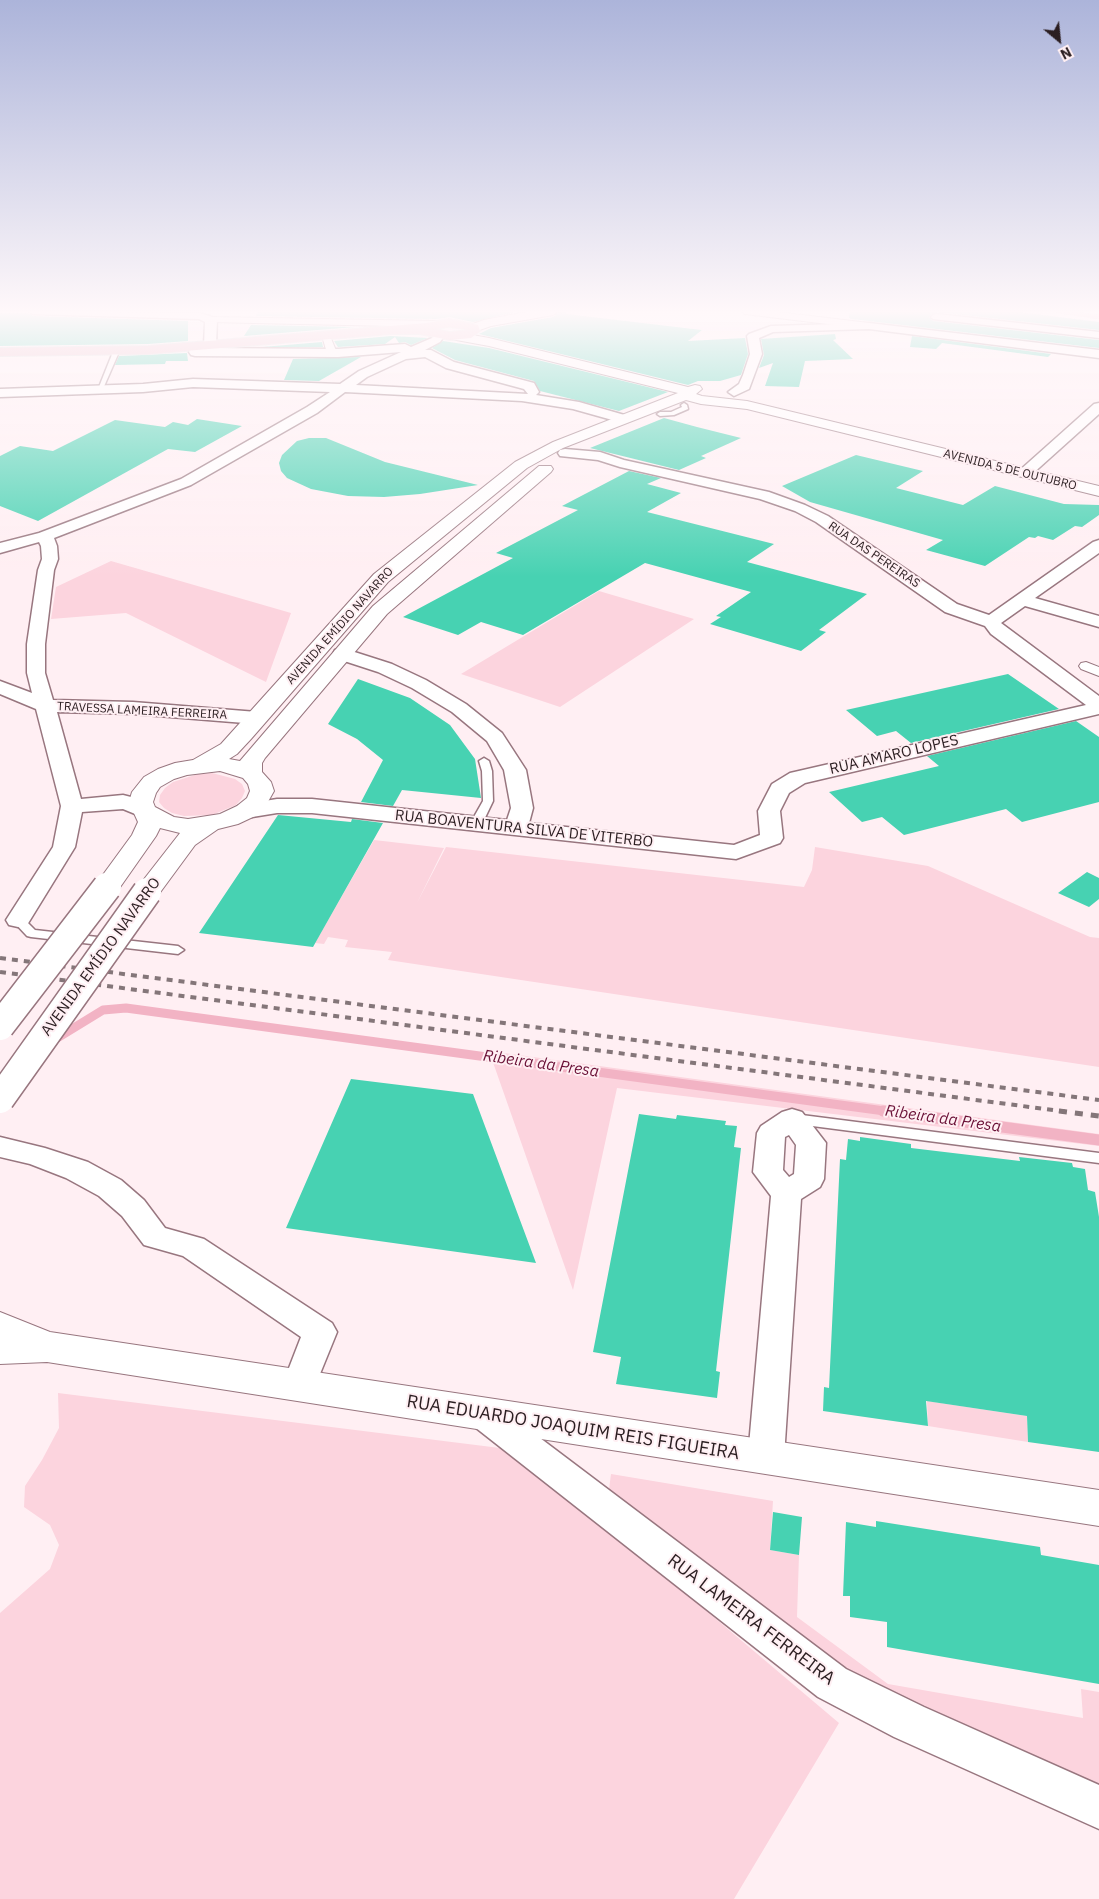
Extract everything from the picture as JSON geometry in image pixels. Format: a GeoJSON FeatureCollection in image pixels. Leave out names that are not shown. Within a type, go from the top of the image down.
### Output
{"type":"FeatureCollection","features":[{"type":"Feature","properties":{"kind":"main road","name":"AVENIDA EMÍDIO NAVARRO"},"geometry":{"type":"LineString","coordinates":[[256,782],[237,767],[220,764],[183,768],[166,774],[152,782],[144,801],[155,818],[170,824],[188,826],[209,824],[246,812],[257,802],[256,782],[250,764],[380,610],[557,451],[623,419],[674,400]]}},
{"type":"Feature","properties":{"kind":"main road","name":"AVENIDA EMÍDIO NAVARRO"},"geometry":{"type":"LineString","coordinates":[[201,765],[229,749],[381,578],[521,465],[697,400]]}},
{"type":"Feature","properties":{"kind":"main road","name":"AVENIDA 5 DE OUTUBRO"},"geometry":{"type":"LineString","coordinates":[[728,400],[747,406],[1028,471],[1099,485]]}},
{"type":"Feature","properties":{"kind":"main road","name":"AVENIDA 5 DE OUTUBRO"},"geometry":{"type":"LineString","coordinates":[[1028,471],[1099,491]]}},
{"type":"Feature","properties":{"kind":"main road"},"geometry":{"type":"LineString","coordinates":[[415,550],[443,555]]}},
{"type":"Feature","properties":{"kind":"main road"},"geometry":{"type":"LineString","coordinates":[[0,1026],[144,836],[150,822],[144,801]]}},
{"type":"Feature","properties":{"kind":"main road","name":"AVENIDA EMÍDIO NAVARRO"},"geometry":{"type":"LineString","coordinates":[[0,1099],[186,840],[209,824]]}},
{"type":"Feature","properties":{"kind":"main road","name":"RUA EDUARDO JOAQUIM REIS FIGUEIRA"},"geometry":{"type":"LineString","coordinates":[[0,1327],[47,1347]]}},
{"type":"Feature","properties":{"kind":"main road","name":"RUA EDUARDO JOAQUIM REIS FIGUEIRA"},"geometry":{"type":"LineString","coordinates":[[0,1349],[47,1347],[1099,1508]]}},
{"type":"Feature","properties":{"kind":"street"},"geometry":{"type":"LineString","coordinates":[[0,548],[45,536],[186,482],[327,400]]}},
{"type":"Feature","properties":{"kind":"street"},"geometry":{"type":"LineString","coordinates":[[547,400],[623,419]]}},
{"type":"Feature","properties":{"kind":"street"},"geometry":{"type":"LineString","coordinates":[[1028,471],[1099,407]]}},
{"type":"Feature","properties":{"kind":"street","name":"RUA DAS PEREIRAS"},"geometry":{"type":"LineString","coordinates":[[557,451],[764,495],[800,508],[822,519],[951,608],[992,622],[997,630],[1099,706]]}},
{"type":"Feature","properties":{"kind":"street"},"geometry":{"type":"LineString","coordinates":[[18,920],[64,847],[72,806],[36,673],[36,644],[46,570],[50,559],[49,546],[45,536]]}},
{"type":"Feature","properties":{"kind":"street"},"geometry":{"type":"LineString","coordinates":[[992,622],[1022,600],[1091,558],[1099,545]]}},
{"type":"Feature","properties":{"kind":"street"},"geometry":{"type":"LineString","coordinates":[[1022,600],[1099,622]]}},
{"type":"Feature","properties":{"kind":"street"},"geometry":{"type":"LineString","coordinates":[[342,654],[385,668],[419,684],[459,708],[495,737],[515,770],[522,808],[516,828]]}},
{"type":"Feature","properties":{"kind":"street","name":"TRAVESSA LAMEIRA FERREIRA"},"geometry":{"type":"LineString","coordinates":[[0,686],[44,706],[133,708],[257,718]]}},
{"type":"Feature","properties":{"kind":"street","name":"RUA AMARO LOPES"},"geometry":{"type":"LineString","coordinates":[[736,852],[772,838],[769,811],[780,789],[798,778],[1099,706]]}},
{"type":"Feature","properties":{"kind":"street","name":"RUA BOAVENTURA SILVA DE VITERBO"},"geometry":{"type":"LineString","coordinates":[[256,782],[277,799],[312,806],[736,852]]}},
{"type":"Feature","properties":{"kind":"street"},"geometry":{"type":"LineString","coordinates":[[72,806],[123,802],[135,805],[144,801]]}},
{"type":"Feature","properties":{"kind":"street","name":"RUA BOAVENTURA SILVA DE VITERBO"},"geometry":{"type":"LineString","coordinates":[[246,812],[278,806],[312,806]]}},
{"type":"Feature","properties":{"kind":"street"},"geometry":{"type":"LineString","coordinates":[[766,1457],[786,1194],[768,1172],[771,1133],[792,1119],[811,1143],[809,1179],[786,1194]]}},
{"type":"Feature","properties":{"kind":"street"},"geometry":{"type":"LineString","coordinates":[[0,1147],[34,1155],[77,1170],[110,1188],[133,1208],[155,1237],[193,1247],[320,1332],[299,1386]]}},
{"type":"Feature","properties":{"kind":"street","name":"RUA LAMEIRA FERREIRA"},"geometry":{"type":"LineString","coordinates":[[483,1414],[832,1684],[909,1722],[1099,1807]]}},
{"type":"Feature","properties":{"kind":"lane"},"geometry":{"type":"LineString","coordinates":[[476,824],[488,801],[488,771],[484,761]]}},
{"type":"Feature","properties":{"kind":"lane"},"geometry":{"type":"LineString","coordinates":[[18,920],[31,934],[178,950]]}},
{"type":"Feature","properties":{"kind":"lane"},"geometry":{"type":"LineString","coordinates":[[792,1119],[1099,1158]]}},
{"type":"Feature","properties":{"kind":"shaded area"},"geometry":{"type":"Polygon","coordinates":[[[111,561],[291,613],[266,682],[126,613],[51,619],[56,587],[111,561]]]}},
{"type":"Feature","properties":{"kind":"shaded area"},"geometry":{"type":"Polygon","coordinates":[[[599,591],[694,619],[560,707],[461,674],[599,591]]]}},
{"type":"Feature","properties":{"kind":"shaded area"},"geometry":{"type":"Polygon","coordinates":[[[212,773],[235,779],[242,784],[245,791],[236,805],[212,815],[184,816],[172,813],[159,802],[160,795],[173,782],[198,774],[212,773]]]}},
{"type":"Feature","properties":{"kind":"shaded area"},"geometry":{"type":"Polygon","coordinates":[[[374,840],[444,848],[417,903],[446,847],[804,887],[812,870],[815,847],[928,866],[1090,937],[1099,938],[1099,1067],[388,960],[392,952],[345,947],[348,940],[328,937],[324,944],[315,943],[374,840]]]}},
{"type":"Feature","properties":{"kind":"shaded area"},"geometry":{"type":"Polygon","coordinates":[[[489,1051],[1099,1134],[1099,1146],[617,1088],[573,1290],[489,1051]]]}},
{"type":"Feature","properties":{"kind":"shaded area"},"geometry":{"type":"Polygon","coordinates":[[[58,1393],[516,1450],[839,1723],[734,1899],[0,1899],[0,1613],[50,1569],[59,1545],[50,1525],[24,1507],[25,1486],[42,1460],[59,1428],[58,1393]]]}},
{"type":"Feature","properties":{"kind":"shaded area"},"geometry":{"type":"Polygon","coordinates":[[[927,1401],[1027,1416],[1028,1442],[928,1426],[927,1401]]]}},
{"type":"Feature","properties":{"kind":"shaded area"},"geometry":{"type":"Polygon","coordinates":[[[611,1474],[773,1501],[770,1550],[799,1555],[797,1617],[888,1684],[1083,1718],[1081,1689],[1099,1692],[1099,1784],[842,1674],[608,1497],[611,1474]]]}},
{"type":"Feature","properties":{"kind":"building"},"geometry":{"type":"Polygon","coordinates":[[[574,400],[648,400],[619,411],[574,400]]]}},
{"type":"Feature","properties":{"kind":"building"},"geometry":{"type":"Polygon","coordinates":[[[664,418],[741,438],[701,456],[706,458],[679,470],[590,448],[664,418]]]}},
{"type":"Feature","properties":{"kind":"building"},"geometry":{"type":"Polygon","coordinates":[[[197,419],[242,426],[195,452],[168,449],[38,521],[0,506],[0,456],[20,446],[53,451],[115,420],[165,427],[173,422],[188,425],[197,419]]]}},
{"type":"Feature","properties":{"kind":"building"},"geometry":{"type":"Polygon","coordinates":[[[309,438],[326,438],[385,462],[478,485],[420,494],[384,497],[348,496],[311,489],[287,478],[281,471],[279,463],[282,455],[297,441],[309,438]]]}},
{"type":"Feature","properties":{"kind":"building"},"geometry":{"type":"Polygon","coordinates":[[[856,455],[923,471],[896,488],[963,505],[995,486],[1064,504],[1099,505],[1099,515],[1082,527],[1075,526],[1053,540],[1038,536],[1035,538],[1029,537],[985,566],[926,550],[943,540],[810,502],[782,486],[856,455]]]}},
{"type":"Feature","properties":{"kind":"building"},"geometry":{"type":"Polygon","coordinates":[[[629,471],[661,478],[647,484],[681,493],[647,512],[774,544],[747,562],[867,594],[819,630],[826,632],[801,651],[710,624],[721,617],[716,616],[751,592],[645,563],[523,635],[481,622],[458,635],[403,617],[513,558],[496,553],[578,510],[562,506],[629,471]]]}},
{"type":"Feature","properties":{"kind":"building"},"geometry":{"type":"Polygon","coordinates":[[[1008,674],[1059,709],[911,743],[896,731],[877,736],[846,710],[1008,674]]]}},
{"type":"Feature","properties":{"kind":"building"},"geometry":{"type":"Polygon","coordinates":[[[358,679],[410,698],[450,725],[475,759],[481,798],[402,790],[393,806],[361,802],[383,760],[357,739],[328,724],[358,679]]]}},
{"type":"Feature","properties":{"kind":"building"},"geometry":{"type":"Polygon","coordinates":[[[1076,721],[1099,737],[1099,802],[1022,822],[1006,809],[904,835],[882,817],[862,822],[829,792],[939,766],[927,756],[1076,721]]]}},
{"type":"Feature","properties":{"kind":"building"},"geometry":{"type":"Polygon","coordinates":[[[278,815],[351,822],[352,819],[383,823],[313,947],[199,933],[278,815]]]}},
{"type":"Feature","properties":{"kind":"building"},"geometry":{"type":"Polygon","coordinates":[[[1087,872],[1099,878],[1099,899],[1089,907],[1058,893],[1087,872]]]}},
{"type":"Feature","properties":{"kind":"building"},"geometry":{"type":"Polygon","coordinates":[[[351,1079],[473,1094],[536,1263],[286,1228],[351,1079]]]}},
{"type":"Feature","properties":{"kind":"building"},"geometry":{"type":"Polygon","coordinates":[[[639,1114],[676,1119],[677,1115],[726,1121],[725,1125],[737,1126],[734,1147],[741,1148],[716,1371],[720,1372],[717,1398],[616,1384],[621,1357],[593,1352],[639,1114]]]}},
{"type":"Feature","properties":{"kind":"building"},"geometry":{"type":"Polygon","coordinates":[[[860,1137],[911,1144],[911,1148],[1020,1161],[1019,1157],[1072,1163],[1073,1167],[1085,1169],[1088,1190],[1095,1192],[1099,1217],[1099,1452],[1028,1442],[1027,1416],[926,1401],[928,1426],[823,1411],[824,1387],[829,1388],[840,1159],[846,1160],[848,1139],[860,1141],[860,1137]]]}},
{"type":"Feature","properties":{"kind":"building"},"geometry":{"type":"Polygon","coordinates":[[[773,1512],[802,1517],[799,1555],[770,1550],[773,1512]]]}},
{"type":"Feature","properties":{"kind":"building"},"geometry":{"type":"Polygon","coordinates":[[[876,1521],[1040,1547],[1041,1555],[1099,1565],[1099,1684],[887,1647],[887,1622],[850,1617],[850,1596],[843,1596],[846,1522],[876,1527],[876,1521]]]}},
{"type":"Feature","properties":{"kind":"waterway","name":"Ribeira da Presa"},"geometry":{"type":"LineString","coordinates":[[54,1040],[103,1010],[126,1008],[892,1112]]}},
{"type":"Feature","properties":{"kind":"waterway","name":"Ribeira da Presa"},"geometry":{"type":"LineString","coordinates":[[883,1111],[1099,1140]]}},
{"type":"Feature","properties":{"kind":"railway"},"geometry":{"type":"LineString","coordinates":[[0,958],[1099,1100]]}},
{"type":"Feature","properties":{"kind":"railway"},"geometry":{"type":"LineString","coordinates":[[0,972],[1068,1112]]}},
{"type":"Feature","properties":{"kind":"railway"},"geometry":{"type":"LineString","coordinates":[[1059,1111],[1099,1116]]}}]}
